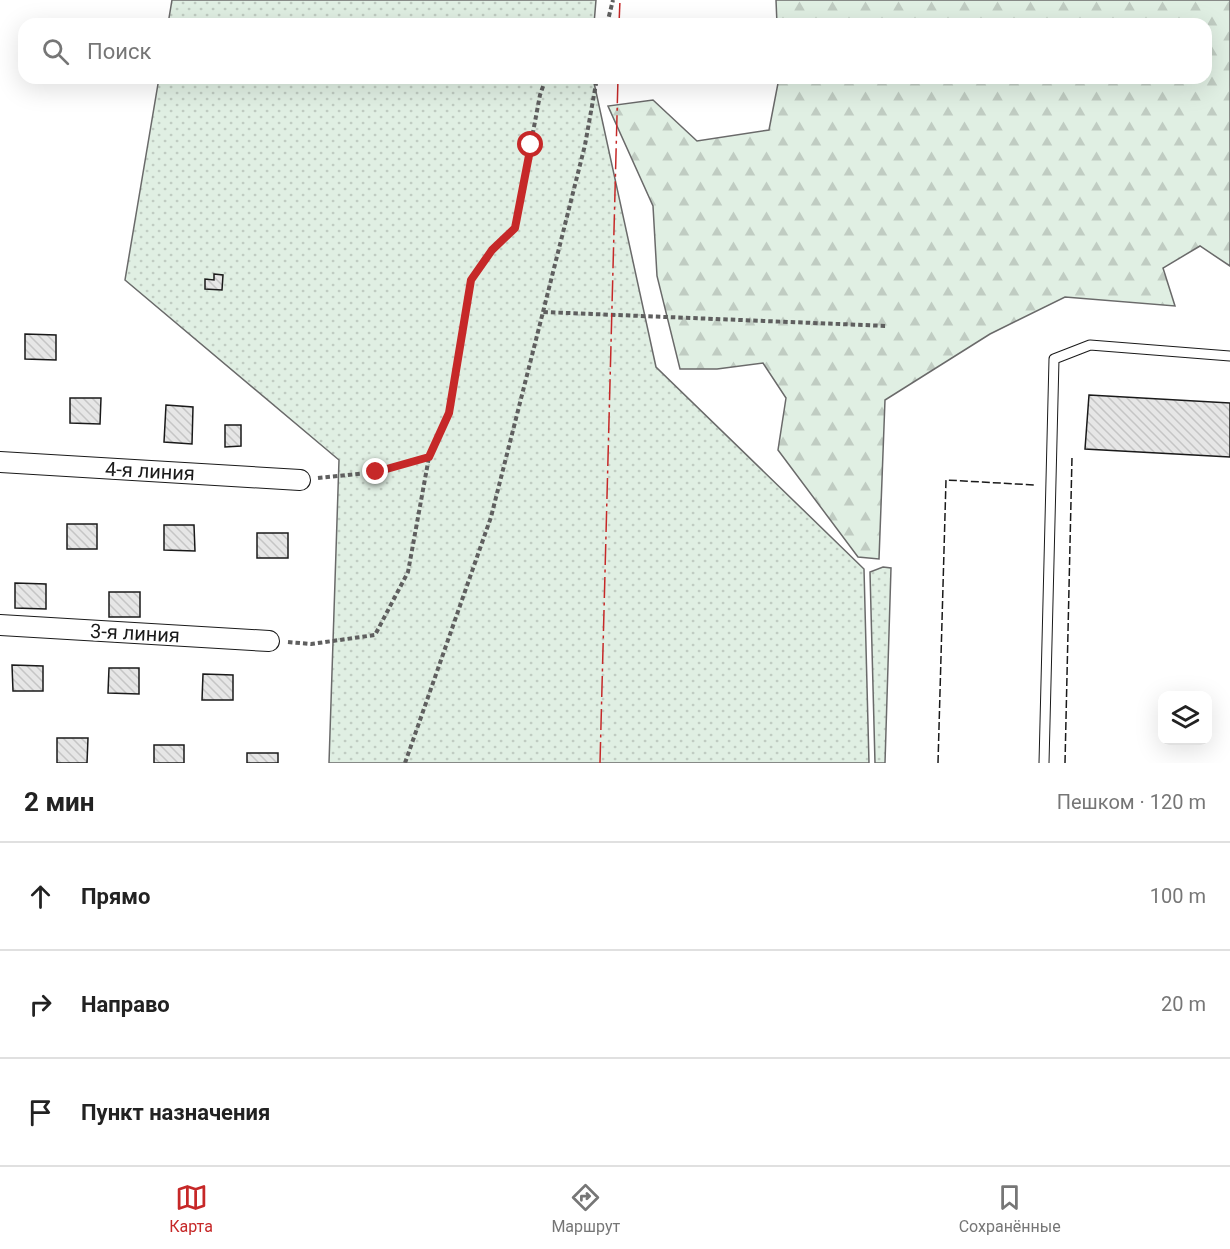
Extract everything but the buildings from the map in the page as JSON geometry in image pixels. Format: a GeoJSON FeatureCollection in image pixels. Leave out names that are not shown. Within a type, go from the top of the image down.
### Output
{"type":"FeatureCollection","features":[{"type":"Feature","properties":{"kind":"street","name":"4-я линия"},"geometry":{"type":"LineString","coordinates":[[0,462],[300,480]]}},
{"type":"Feature","properties":{"kind":"street","name":"3-я линия"},"geometry":{"type":"LineString","coordinates":[[0,625],[269,641]]}},
{"type":"Feature","properties":{"kind":"lane"},"geometry":{"type":"LineString","coordinates":[[1044,763],[1054,359],[1090,345],[1230,356]]}},
{"type":"Feature","properties":{"kind":"path"},"geometry":{"type":"LineString","coordinates":[[608,18],[613,0]]}},
{"type":"Feature","properties":{"kind":"path"},"geometry":{"type":"LineString","coordinates":[[269,641],[311,644],[375,635],[408,572],[429,457],[449,413],[471,280],[492,250],[515,228],[544,84]]}},
{"type":"Feature","properties":{"kind":"path"},"geometry":{"type":"LineString","coordinates":[[405,763],[491,517],[585,145],[596,84]]}},
{"type":"Feature","properties":{"kind":"path"},"geometry":{"type":"LineString","coordinates":[[543,312],[888,326]]}},
{"type":"Feature","properties":{"kind":"path"},"geometry":{"type":"LineString","coordinates":[[300,480],[376,472],[429,457]]}},
{"type":"Feature","properties":{"kind":"green space"},"geometry":{"type":"Polygon","coordinates":[[[172,0],[596,0],[594,18],[169,18],[172,0]]]}},
{"type":"Feature","properties":{"kind":"green space"},"geometry":{"type":"Polygon","coordinates":[[[776,0],[1230,0],[1230,266],[1200,246],[1163,268],[1175,306],[1065,297],[990,334],[885,400],[879,559],[858,557],[778,450],[786,398],[763,363],[717,369],[680,369],[657,276],[653,206],[608,106],[653,100],[697,141],[769,130],[778,84],[1212,84],[1212,18],[777,18],[776,0]]]}},
{"type":"Feature","properties":{"kind":"green space"},"geometry":{"type":"Polygon","coordinates":[[[158,84],[594,84],[656,367],[864,569],[869,763],[329,763],[339,460],[125,280],[158,84]]]}},
{"type":"Feature","properties":{"kind":"green space"},"geometry":{"type":"Polygon","coordinates":[[[883,567],[891,568],[885,763],[875,763],[870,572],[883,567]]]}},
{"type":"Feature","properties":{"kind":"fence"},"geometry":{"type":"LineString","coordinates":[[1065,763],[1072,457]]}},
{"type":"Feature","properties":{"kind":"fence"},"geometry":{"type":"LineString","coordinates":[[938,763],[946,480],[1034,485]]}},
{"type":"Feature","properties":{"kind":"power"},"geometry":{"type":"LineString","coordinates":[[619,18],[620,0]]}},
{"type":"Feature","properties":{"kind":"power"},"geometry":{"type":"LineString","coordinates":[[600,763],[618,84]]}},
{"type":"Feature","properties":{"kind":"route"},"geometry":{"type":"LineString","coordinates":[[376,472],[429,457],[449,413],[471,280],[492,250],[515,228],[531,145]]}}]}
